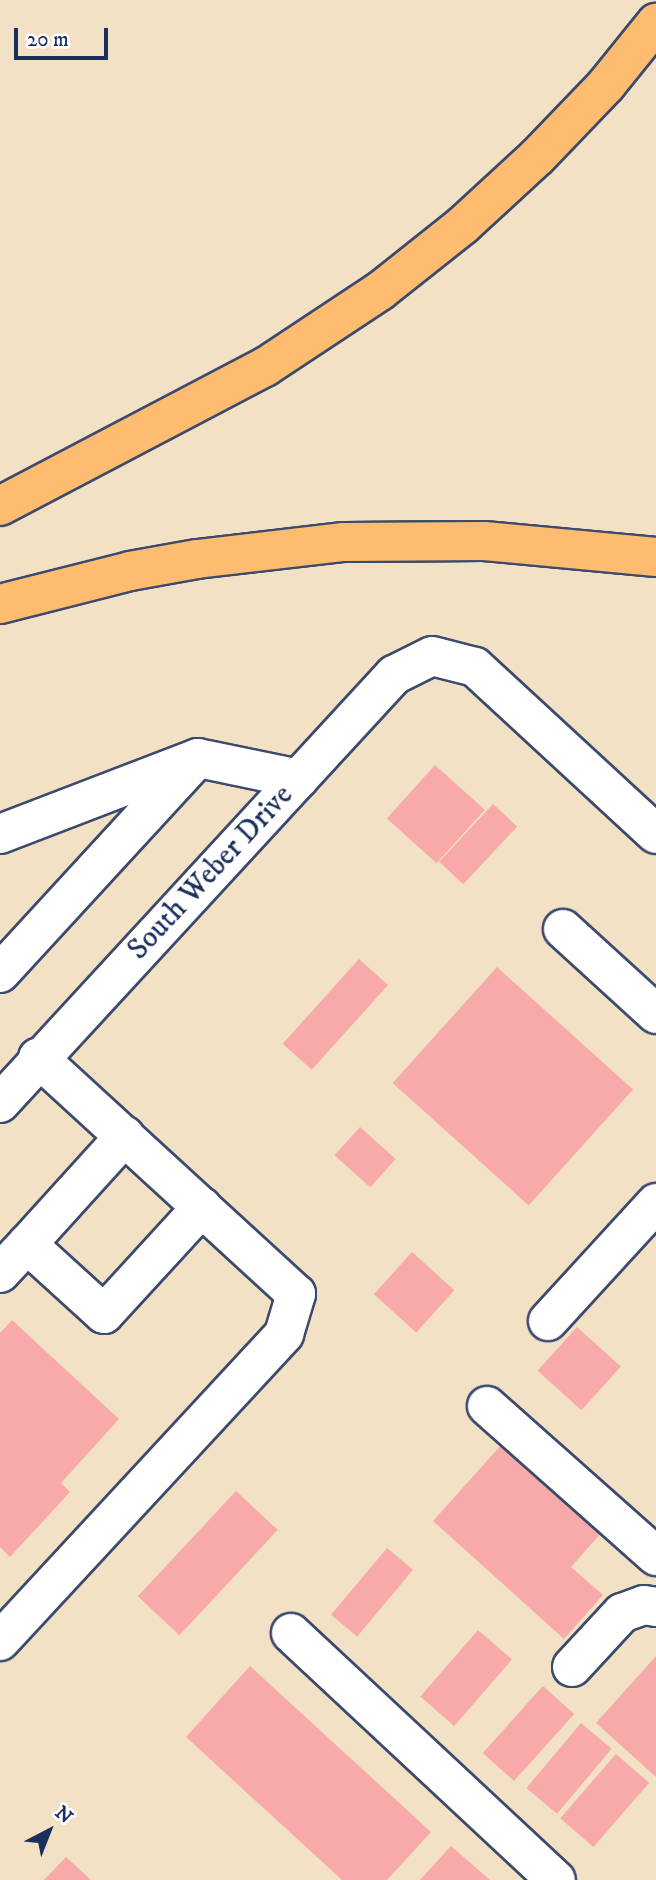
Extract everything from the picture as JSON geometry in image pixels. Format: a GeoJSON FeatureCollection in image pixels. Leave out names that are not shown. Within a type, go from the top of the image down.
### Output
{"type":"FeatureCollection","features":[{"type":"Feature","properties":{"kind":"highway"},"geometry":{"type":"LineString","coordinates":[[0,506],[264,368],[380,291],[463,225],[537,157],[606,85],[656,23]]}},
{"type":"Feature","properties":{"kind":"highway"},"geometry":{"type":"LineString","coordinates":[[0,604],[130,571],[271,548],[344,542],[484,541],[656,557]]}},
{"type":"Feature","properties":{"kind":"street","name":"South Weber Drive"},"geometry":{"type":"LineString","coordinates":[[2,1097],[394,675],[432,656],[475,667],[656,834]]}},
{"type":"Feature","properties":{"kind":"street"},"geometry":{"type":"LineString","coordinates":[[0,834],[198,758],[299,779]]}},
{"type":"Feature","properties":{"kind":"street"},"geometry":{"type":"LineString","coordinates":[[0,973],[198,758]]}},
{"type":"Feature","properties":{"kind":"street"},"geometry":{"type":"LineString","coordinates":[[562,929],[656,1014]]}},
{"type":"Feature","properties":{"kind":"street"},"geometry":{"type":"LineString","coordinates":[[0,1642],[284,1334],[296,1294],[38,1058]]}},
{"type":"Feature","properties":{"kind":"street"},"geometry":{"type":"LineString","coordinates":[[0,1272],[125,1136]]}},
{"type":"Feature","properties":{"kind":"street"},"geometry":{"type":"LineString","coordinates":[[548,1321],[656,1203]]}},
{"type":"Feature","properties":{"kind":"street"},"geometry":{"type":"LineString","coordinates":[[27,1244],[104,1314],[202,1207]]}},
{"type":"Feature","properties":{"kind":"street"},"geometry":{"type":"LineString","coordinates":[[487,1406],[656,1556]]}},
{"type":"Feature","properties":{"kind":"street"},"geometry":{"type":"LineString","coordinates":[[572,1667],[622,1613],[644,1605],[656,1607]]}},
{"type":"Feature","properties":{"kind":"street"},"geometry":{"type":"LineString","coordinates":[[291,1633],[556,1880]]}},
{"type":"Feature","properties":{"kind":"building"},"geometry":{"type":"Polygon","coordinates":[[[435,765],[485,810],[437,863],[387,819],[435,765]]]}},
{"type":"Feature","properties":{"kind":"building"},"geometry":{"type":"Polygon","coordinates":[[[493,804],[517,827],[463,884],[439,862],[493,804]]]}},
{"type":"Feature","properties":{"kind":"building"},"geometry":{"type":"Polygon","coordinates":[[[359,959],[388,985],[312,1070],[283,1044],[359,959]]]}},
{"type":"Feature","properties":{"kind":"building"},"geometry":{"type":"Polygon","coordinates":[[[497,967],[633,1089],[529,1205],[393,1083],[497,967]]]}},
{"type":"Feature","properties":{"kind":"building"},"geometry":{"type":"Polygon","coordinates":[[[360,1127],[396,1159],[370,1187],[335,1155],[360,1127]]]}},
{"type":"Feature","properties":{"kind":"building"},"geometry":{"type":"Polygon","coordinates":[[[412,1252],[454,1290],[416,1332],[374,1294],[412,1252]]]}},
{"type":"Feature","properties":{"kind":"building"},"geometry":{"type":"Polygon","coordinates":[[[12,1320],[119,1419],[61,1483],[70,1492],[10,1557],[0,1547],[0,1333],[12,1320]]]}},
{"type":"Feature","properties":{"kind":"building"},"geometry":{"type":"Polygon","coordinates":[[[577,1327],[621,1366],[581,1410],[538,1371],[577,1327]]]}},
{"type":"Feature","properties":{"kind":"building"},"geometry":{"type":"Polygon","coordinates":[[[503,1443],[602,1532],[571,1567],[603,1595],[564,1639],[433,1521],[503,1443]]]}},
{"type":"Feature","properties":{"kind":"building"},"geometry":{"type":"Polygon","coordinates":[[[236,1491],[278,1530],[179,1635],[138,1596],[236,1491]]]}},
{"type":"Feature","properties":{"kind":"building"},"geometry":{"type":"Polygon","coordinates":[[[387,1548],[413,1570],[357,1637],[331,1615],[387,1548]]]}},
{"type":"Feature","properties":{"kind":"building"},"geometry":{"type":"Polygon","coordinates":[[[478,1630],[512,1660],[454,1726],[420,1696],[478,1630]]]}},
{"type":"Feature","properties":{"kind":"building"},"geometry":{"type":"Polygon","coordinates":[[[656,1656],[656,1777],[596,1723],[656,1656]]]}},
{"type":"Feature","properties":{"kind":"building"},"geometry":{"type":"Polygon","coordinates":[[[250,1666],[431,1832],[387,1880],[342,1880],[186,1737],[250,1666]]]}},
{"type":"Feature","properties":{"kind":"building"},"geometry":{"type":"Polygon","coordinates":[[[543,1686],[574,1714],[514,1781],[483,1753],[543,1686]]]}},
{"type":"Feature","properties":{"kind":"building"},"geometry":{"type":"Polygon","coordinates":[[[581,1723],[612,1749],[557,1814],[526,1788],[581,1723]]]}},
{"type":"Feature","properties":{"kind":"building"},"geometry":{"type":"Polygon","coordinates":[[[616,1754],[649,1783],[593,1847],[560,1818],[616,1754]]]}},
{"type":"Feature","properties":{"kind":"building"},"geometry":{"type":"Polygon","coordinates":[[[451,1846],[490,1880],[420,1880],[451,1846]]]}},
{"type":"Feature","properties":{"kind":"building"},"geometry":{"type":"Polygon","coordinates":[[[66,1857],[91,1880],[44,1880],[66,1857]]]}}]}
